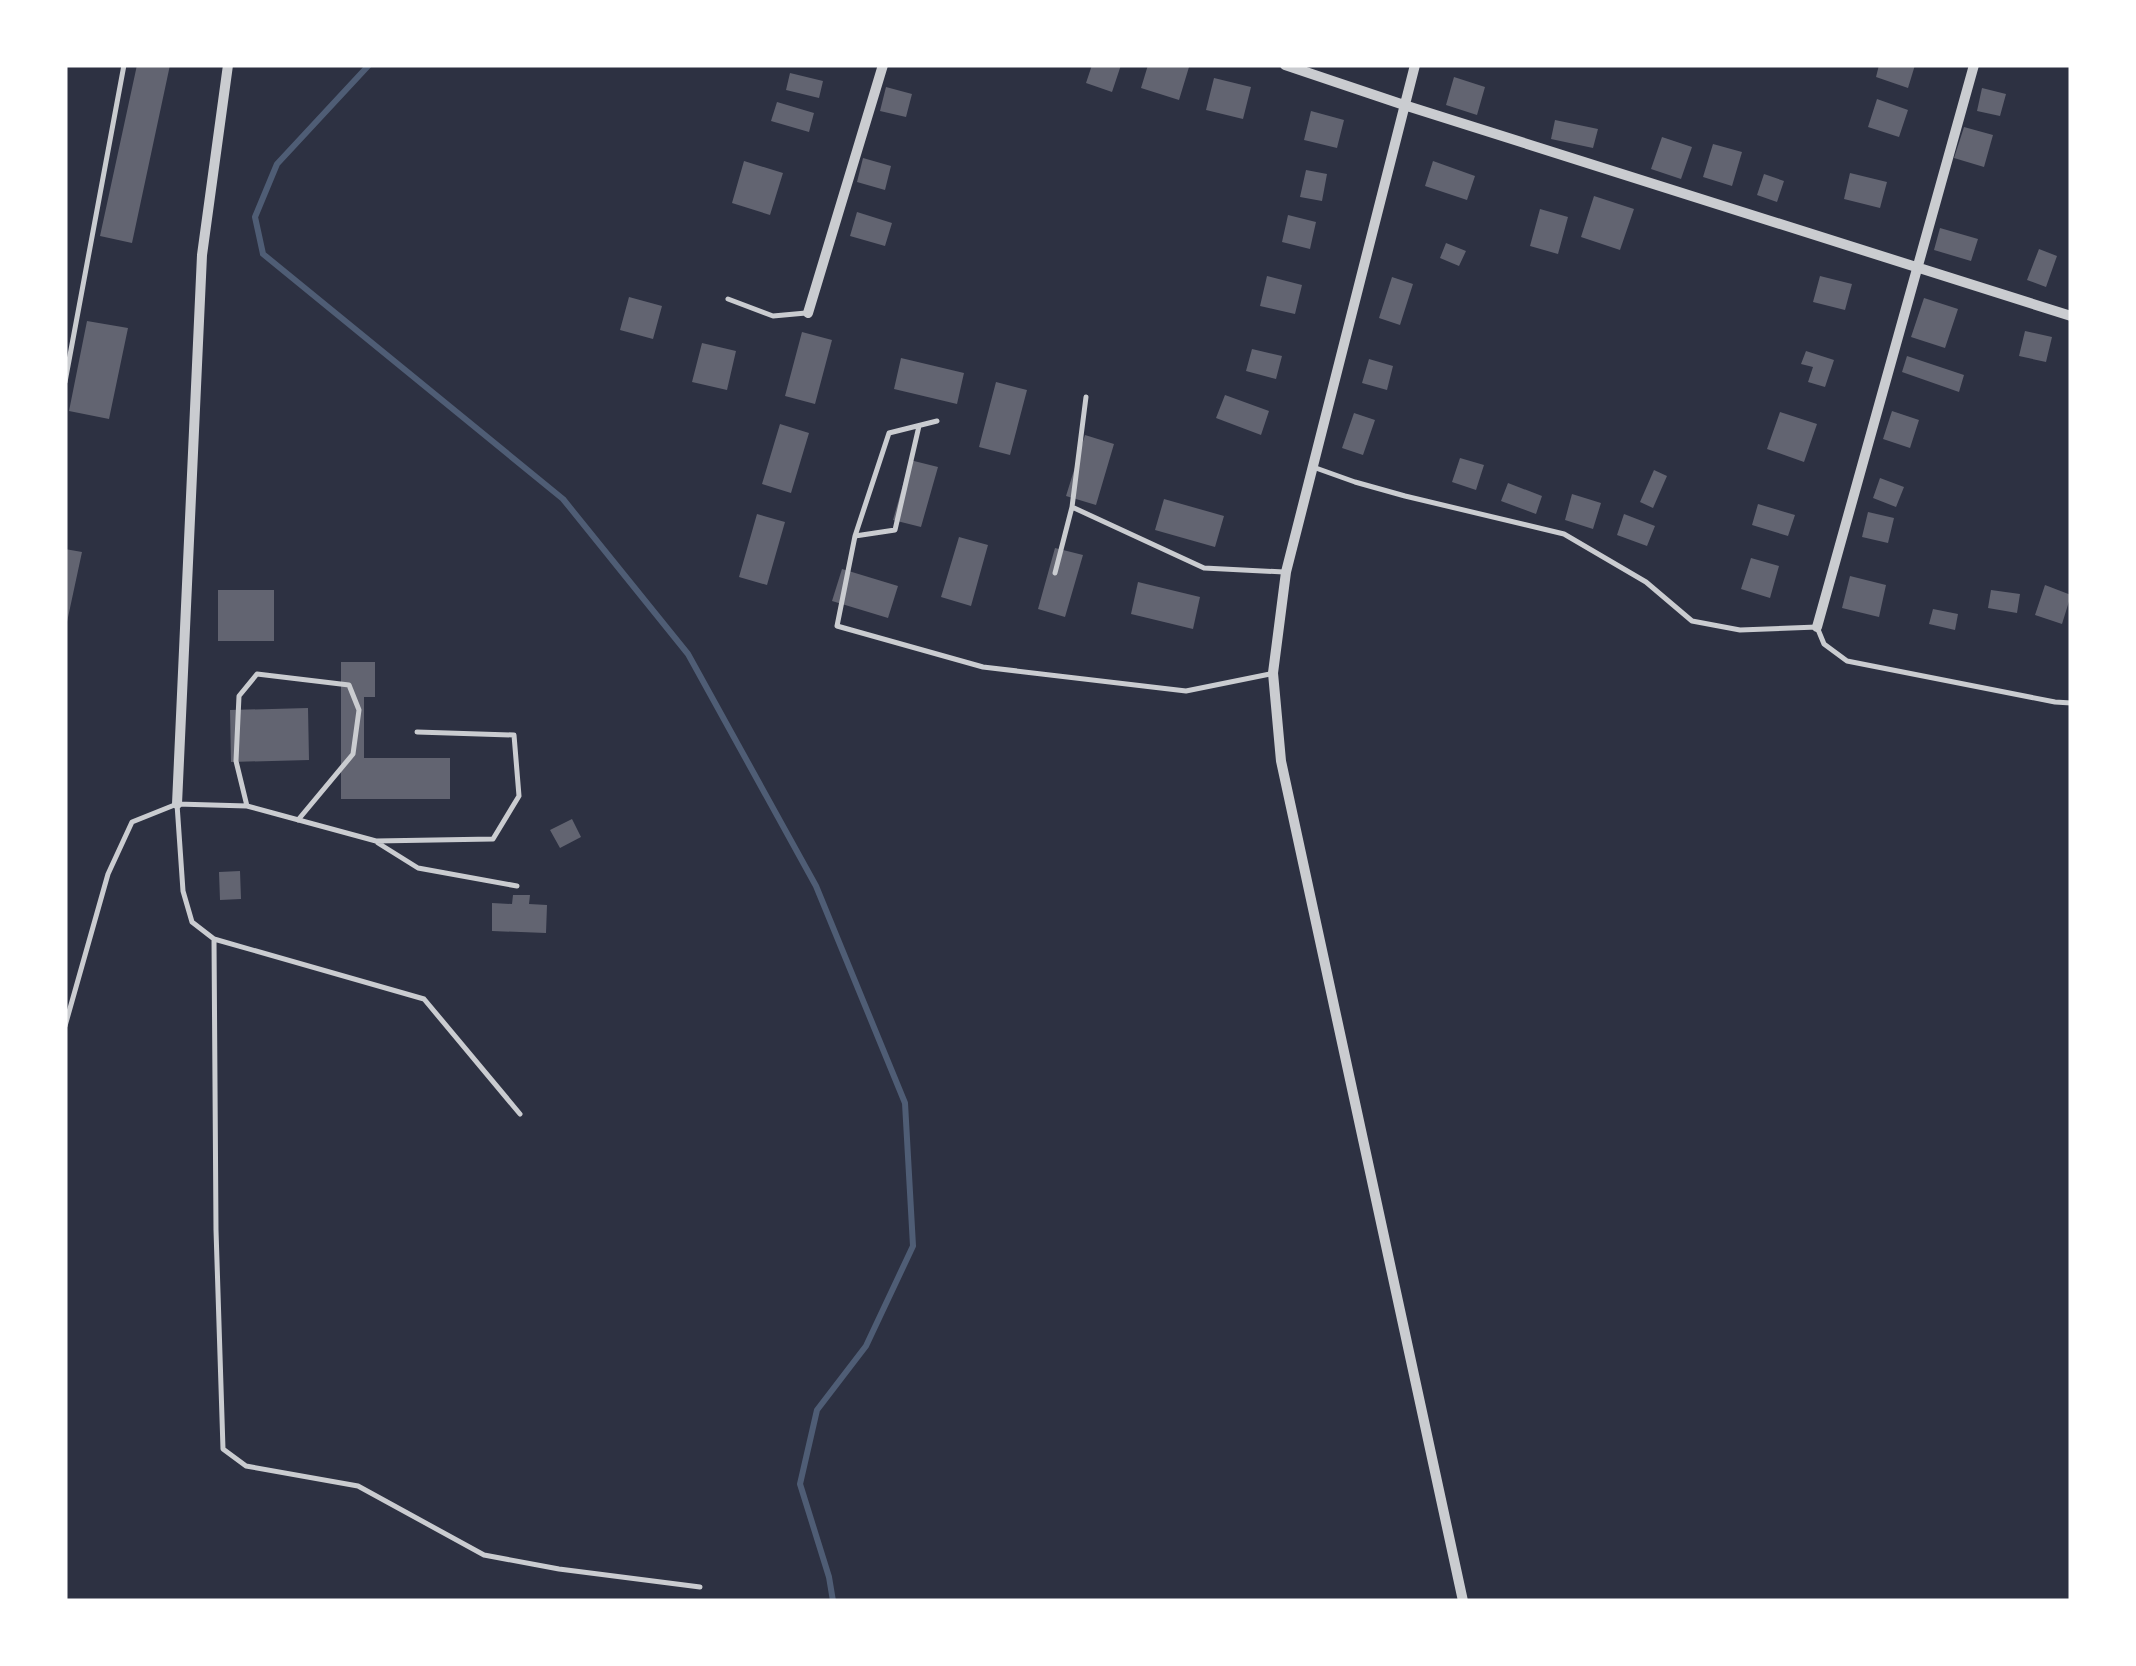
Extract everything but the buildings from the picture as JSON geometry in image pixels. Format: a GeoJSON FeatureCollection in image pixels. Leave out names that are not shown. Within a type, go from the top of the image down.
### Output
{"type":"FeatureCollection","features":[{"type":"Feature","properties":{"kind":"street"},"geometry":{"type":"LineString","coordinates":[[177,804],[202,254],[228,65]]}},
{"type":"Feature","properties":{"kind":"street"},"geometry":{"type":"LineString","coordinates":[[808,313],[883,65]]}},
{"type":"Feature","properties":{"kind":"street"},"geometry":{"type":"LineString","coordinates":[[1286,65],[2071,316]]}},
{"type":"Feature","properties":{"kind":"street"},"geometry":{"type":"LineString","coordinates":[[1415,65],[1286,572],[1273,674],[1280,761],[1463,1601]]}},
{"type":"Feature","properties":{"kind":"street"},"geometry":{"type":"LineString","coordinates":[[1817,627],[1974,65]]}},
{"type":"Feature","properties":{"kind":"lane"},"geometry":{"type":"LineString","coordinates":[[65,382],[124,65]]}},
{"type":"Feature","properties":{"kind":"lane"},"geometry":{"type":"LineString","coordinates":[[728,298],[774,316],[808,313]]}},
{"type":"Feature","properties":{"kind":"lane"},"geometry":{"type":"LineString","coordinates":[[1055,573],[1072,507],[1086,397]]}},
{"type":"Feature","properties":{"kind":"lane"},"geometry":{"type":"LineString","coordinates":[[937,421],[889,434],[855,536],[837,626],[983,666],[1186,691],[1273,674]]}},
{"type":"Feature","properties":{"kind":"lane"},"geometry":{"type":"LineString","coordinates":[[855,536],[895,530],[920,426]]}},
{"type":"Feature","properties":{"kind":"lane"},"geometry":{"type":"LineString","coordinates":[[1313,467],[1406,496],[1564,534],[1646,582],[1692,621],[1740,630],[1817,627],[1824,644],[1847,661],[2071,704]]}},
{"type":"Feature","properties":{"kind":"lane"},"geometry":{"type":"LineString","coordinates":[[1072,507],[1204,568],[1286,572]]}},
{"type":"Feature","properties":{"kind":"lane"},"geometry":{"type":"LineString","coordinates":[[247,806],[236,761],[238,696],[257,674],[349,684],[358,710],[352,754],[298,820]]}},
{"type":"Feature","properties":{"kind":"lane"},"geometry":{"type":"LineString","coordinates":[[65,1026],[108,874],[132,822],[177,804],[247,806],[376,841],[493,840],[519,796],[514,735],[417,732]]}},
{"type":"Feature","properties":{"kind":"lane"},"geometry":{"type":"LineString","coordinates":[[177,804],[182,890],[192,922],[214,939],[424,999],[520,1114]]}},
{"type":"Feature","properties":{"kind":"lane"},"geometry":{"type":"LineString","coordinates":[[376,841],[418,868],[517,886]]}},
{"type":"Feature","properties":{"kind":"lane"},"geometry":{"type":"LineString","coordinates":[[214,939],[222,1449],[246,1466],[358,1486],[484,1555],[700,1587]]}},
{"type":"Feature","properties":{"kind":"waterway"},"geometry":{"type":"LineString","coordinates":[[369,65],[277,164],[255,217],[263,254],[563,499],[688,654],[816,886],[905,1103],[913,1246],[866,1346],[817,1410],[800,1484],[833,1601]]}}]}
